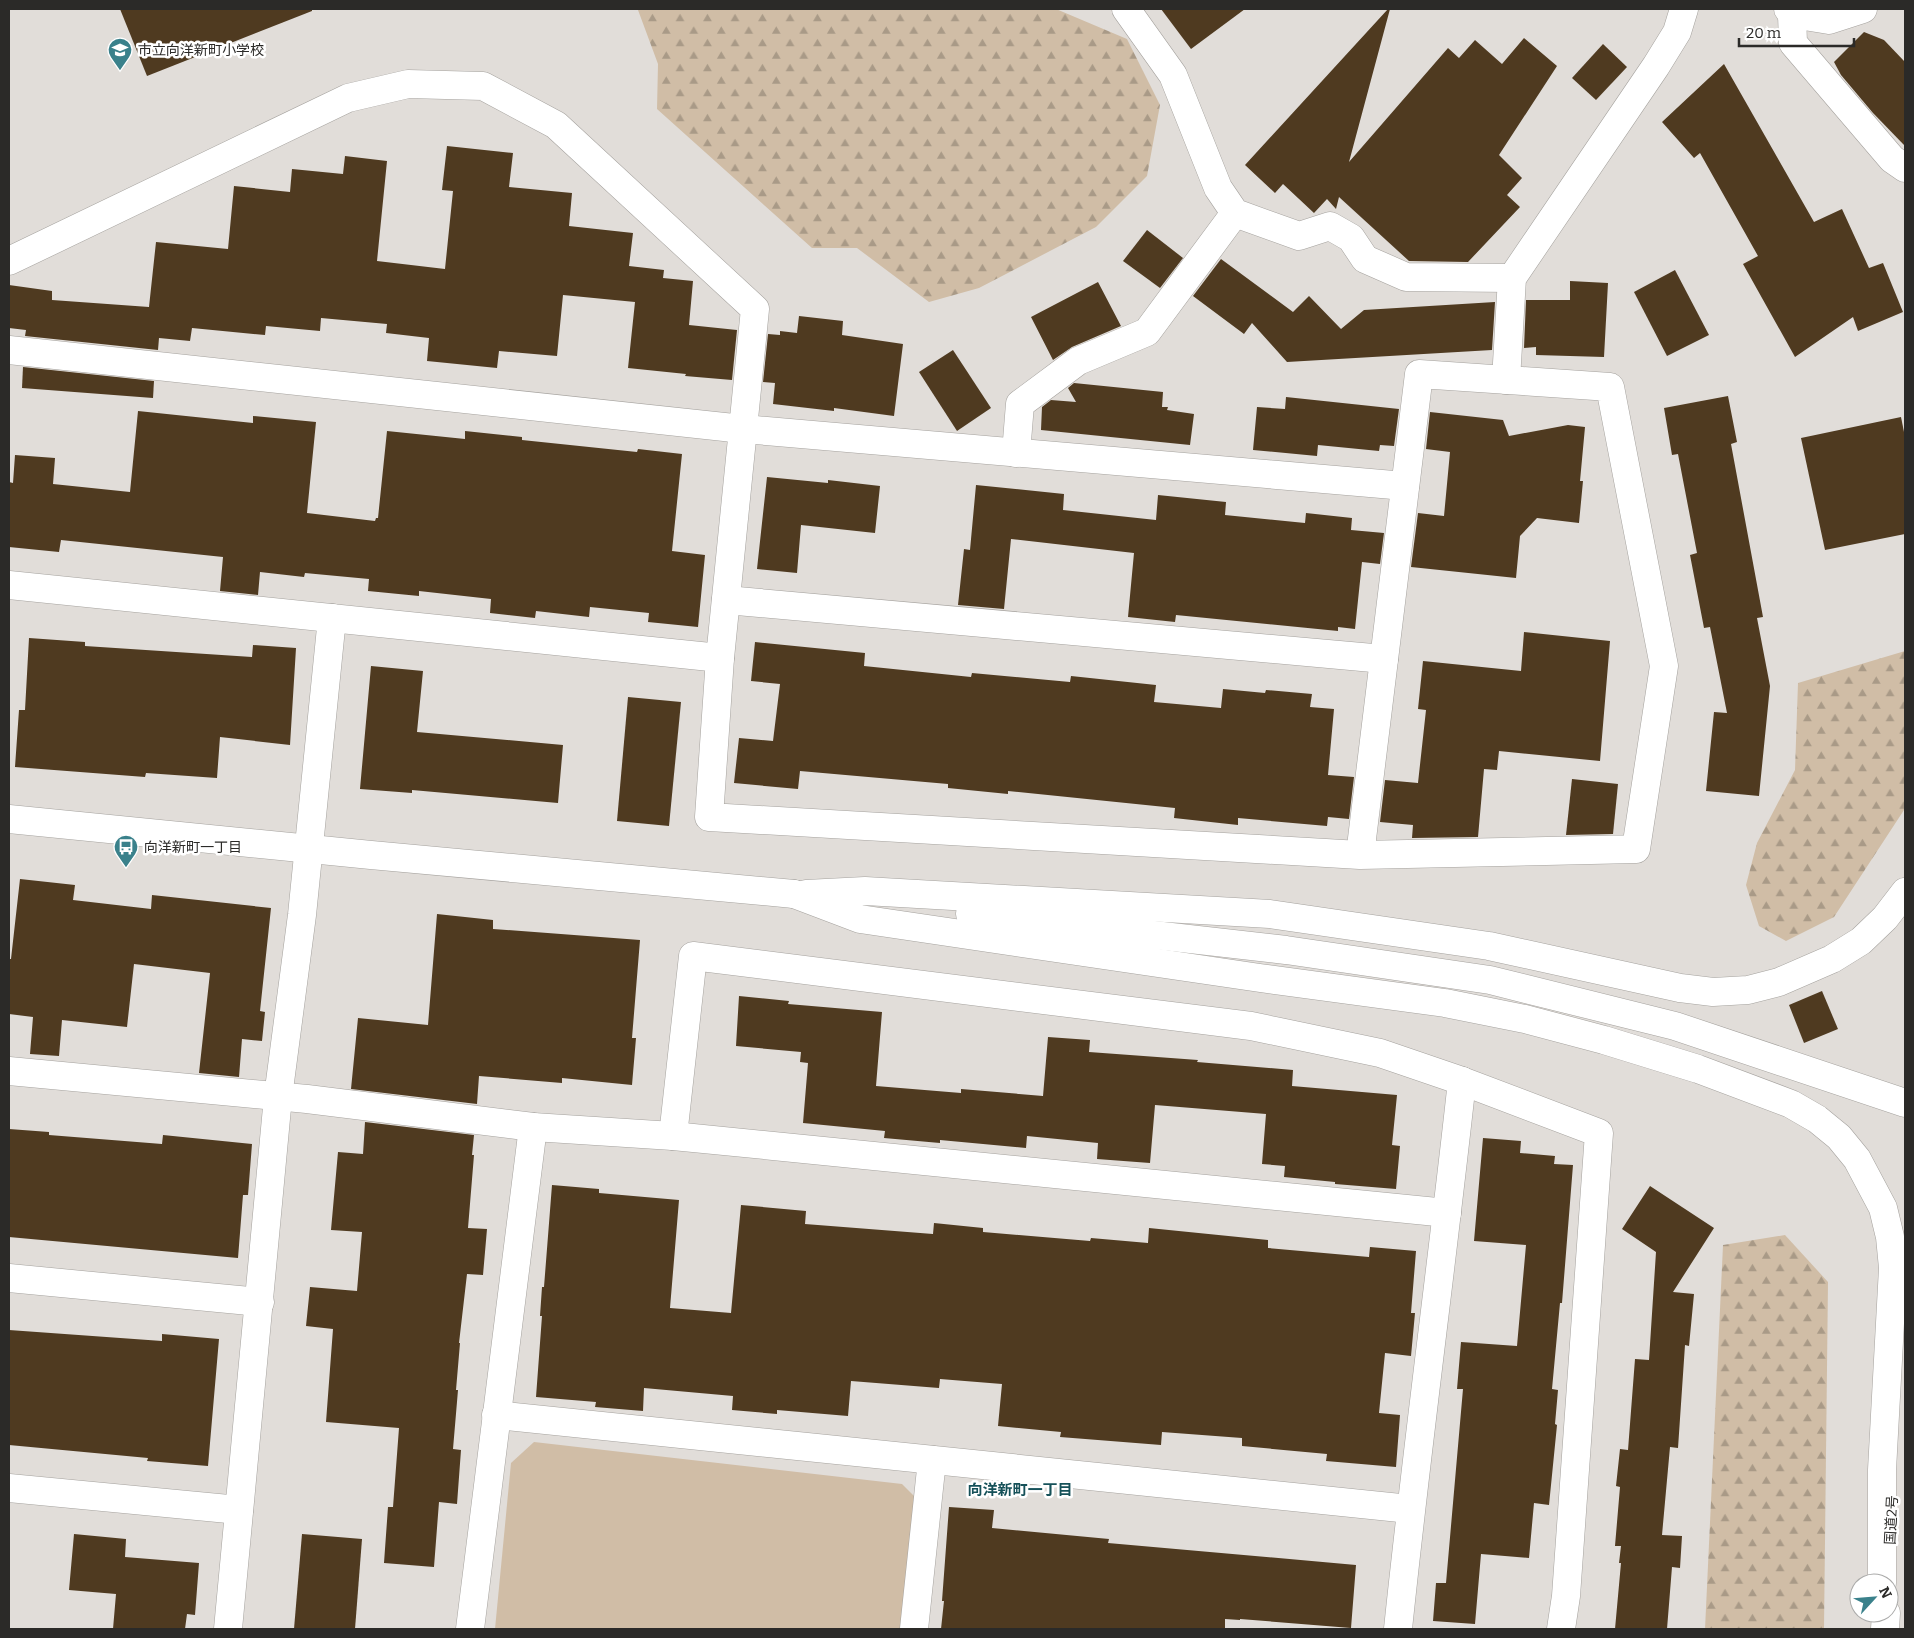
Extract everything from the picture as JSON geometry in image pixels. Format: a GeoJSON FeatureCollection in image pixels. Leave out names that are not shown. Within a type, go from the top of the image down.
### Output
{"type":"FeatureCollection","features":[{"type":"Feature","properties":{"kind":"main road"},"geometry":{"type":"LineString","coordinates":[[1126,9],[1173,76],[1218,188],[1235,213],[1299,236],[1330,226],[1351,238],[1365,258],[1406,276],[1512,278]]}},
{"type":"Feature","properties":{"kind":"main road"},"geometry":{"type":"LineString","coordinates":[[1506,380],[1512,278],[1656,66],[1677,32],[1684,9]]}},
{"type":"Feature","properties":{"kind":"main road"},"geometry":{"type":"LineString","coordinates":[[1863,9],[1830,20],[1790,11],[1792,43],[1892,159],[1905,168]]}},
{"type":"Feature","properties":{"kind":"main road"},"geometry":{"type":"LineString","coordinates":[[9,261],[348,98],[408,84],[483,86],[556,125],[754,309],[720,658],[709,817],[1360,854],[1636,849],[1664,666],[1610,387],[1419,374],[1360,854]]}},
{"type":"Feature","properties":{"kind":"main road"},"geometry":{"type":"LineString","coordinates":[[1016,453],[1020,404],[1078,361],[1147,332],[1235,213]]}},
{"type":"Feature","properties":{"kind":"main road"},"geometry":{"type":"LineString","coordinates":[[9,350],[743,429],[1405,486]]}},
{"type":"Feature","properties":{"kind":"main road"},"geometry":{"type":"LineString","coordinates":[[9,585],[720,658]]}},
{"type":"Feature","properties":{"kind":"main road"},"geometry":{"type":"LineString","coordinates":[[726,600],[1384,659]]}},
{"type":"Feature","properties":{"kind":"main road"},"geometry":{"type":"LineString","coordinates":[[228,1629],[278,1097],[302,915],[332,618]]}},
{"type":"Feature","properties":{"kind":"main road"},"geometry":{"type":"LineString","coordinates":[[9,819],[794,894],[1193,939],[1392,964],[1490,980],[1675,1026],[1905,1103]]}},
{"type":"Feature","properties":{"kind":"main road"},"geometry":{"type":"LineString","coordinates":[[794,894],[865,890],[1270,914],[1489,946],[1680,988],[1714,992],[1748,990],[1779,982],[1832,959],[1861,941],[1885,918],[1905,892]]}},
{"type":"Feature","properties":{"kind":"main road"},"geometry":{"type":"LineString","coordinates":[[794,894],[860,919],[1260,978],[1445,1003],[1525,1019],[1604,1040],[1698,1069],[1791,1104],[1817,1120],[1839,1136],[1857,1159],[1883,1208],[1890,1237],[1893,1268],[1882,1470],[1882,1573]]}},
{"type":"Feature","properties":{"kind":"main road"},"geometry":{"type":"LineString","coordinates":[[673,1136],[693,956],[1250,1026],[1380,1053],[1462,1081],[1599,1133],[1566,1596],[1561,1629]]}},
{"type":"Feature","properties":{"kind":"main road"},"geometry":{"type":"LineString","coordinates":[[9,1071],[307,1099],[533,1127],[673,1136],[1447,1212]]}},
{"type":"Feature","properties":{"kind":"main road"},"geometry":{"type":"LineString","coordinates":[[1398,1629],[1410,1509],[1462,1081]]}},
{"type":"Feature","properties":{"kind":"main road"},"geometry":{"type":"LineString","coordinates":[[470,1629],[533,1127]]}},
{"type":"Feature","properties":{"kind":"main road"},"geometry":{"type":"LineString","coordinates":[[9,1278],[260,1302]]}},
{"type":"Feature","properties":{"kind":"main road","name":"国道2号"},"geometry":{"type":"LineString","coordinates":[[1888,1573],[1894,1462],[1905,1367]]}},
{"type":"Feature","properties":{"kind":"main road"},"geometry":{"type":"LineString","coordinates":[[496,1415],[1410,1509]]}},
{"type":"Feature","properties":{"kind":"main road"},"geometry":{"type":"LineString","coordinates":[[914,1629],[932,1460]]}},
{"type":"Feature","properties":{"kind":"main road"},"geometry":{"type":"LineString","coordinates":[[9,1488],[239,1510]]}},
{"type":"Feature","properties":{"kind":"green space"},"geometry":{"type":"Polygon","coordinates":[[[639,9],[1056,9],[1127,39],[1160,105],[1147,176],[1096,227],[979,288],[929,302],[857,248],[812,248],[657,109],[658,64],[639,9]]]}},
{"type":"Feature","properties":{"kind":"green space"},"geometry":{"type":"Polygon","coordinates":[[[1905,651],[1904,810],[1834,917],[1786,941],[1759,926],[1746,885],[1757,843],[1795,770],[1798,683],[1905,651]]]}},
{"type":"Feature","properties":{"kind":"green space"},"geometry":{"type":"Polygon","coordinates":[[[1785,1235],[1828,1282],[1824,1629],[1705,1629],[1723,1245],[1785,1235]]]}},
{"type":"Feature","properties":{"kind":"green space"},"geometry":{"type":"Polygon","coordinates":[[[534,1442],[902,1484],[915,1497],[902,1629],[495,1629],[511,1463],[534,1442]]]}},
{"type":"Feature","properties":{"kind":"building"},"geometry":{"type":"Polygon","coordinates":[[[120,9],[312,9],[312,11],[147,76],[120,9]]]}},
{"type":"Feature","properties":{"kind":"building"},"geometry":{"type":"Polygon","coordinates":[[[1161,9],[1245,9],[1191,49],[1161,9]]]}},
{"type":"Feature","properties":{"kind":"building"},"geometry":{"type":"Polygon","coordinates":[[[1390,9],[1349,162],[1448,48],[1459,58],[1475,40],[1502,64],[1524,38],[1557,66],[1499,155],[1522,178],[1507,195],[1520,207],[1468,262],[1409,261],[1339,197],[1336,209],[1327,199],[1314,213],[1283,184],[1275,193],[1245,165],[1390,9]]]}},
{"type":"Feature","properties":{"kind":"building"},"geometry":{"type":"Polygon","coordinates":[[[1864,32],[1884,40],[1905,62],[1905,146],[1873,113],[1841,75],[1834,62],[1864,32]]]}},
{"type":"Feature","properties":{"kind":"building"},"geometry":{"type":"Polygon","coordinates":[[[1603,44],[1627,67],[1596,100],[1572,78],[1603,44]]]}},
{"type":"Feature","properties":{"kind":"building"},"geometry":{"type":"Polygon","coordinates":[[[1724,64],[1814,222],[1842,209],[1869,268],[1883,263],[1903,312],[1858,331],[1853,317],[1795,357],[1743,264],[1758,256],[1700,153],[1694,158],[1662,122],[1724,64]]]}},
{"type":"Feature","properties":{"kind":"building"},"geometry":{"type":"Polygon","coordinates":[[[447,146],[513,153],[509,187],[572,193],[569,226],[633,233],[629,266],[664,270],[663,278],[693,281],[689,325],[737,330],[732,380],[628,368],[635,302],[563,295],[557,356],[499,351],[497,368],[427,361],[429,338],[386,333],[387,324],[321,318],[320,331],[266,326],[265,335],[192,328],[190,341],[159,338],[158,350],[25,336],[26,330],[9,328],[9,285],[52,291],[52,300],[149,307],[156,242],[228,249],[234,186],[290,192],[292,169],[343,174],[345,156],[387,161],[377,261],[445,269],[453,191],[442,190],[447,146]]]}},
{"type":"Feature","properties":{"kind":"building"},"geometry":{"type":"Polygon","coordinates":[[[1147,230],[1183,258],[1160,288],[1123,261],[1147,230]]]}},
{"type":"Feature","properties":{"kind":"building"},"geometry":{"type":"Polygon","coordinates":[[[1221,259],[1293,312],[1309,296],[1341,329],[1364,310],[1495,302],[1492,350],[1287,362],[1252,323],[1244,334],[1193,296],[1221,259]]]}},
{"type":"Feature","properties":{"kind":"building"},"geometry":{"type":"Polygon","coordinates":[[[1675,270],[1709,335],[1667,356],[1634,292],[1675,270]]]}},
{"type":"Feature","properties":{"kind":"building"},"geometry":{"type":"Polygon","coordinates":[[[1570,281],[1608,283],[1604,357],[1536,355],[1536,347],[1524,348],[1526,300],[1570,300],[1570,281]]]}},
{"type":"Feature","properties":{"kind":"building"},"geometry":{"type":"Polygon","coordinates":[[[1098,282],[1121,326],[1072,347],[1053,360],[1031,317],[1098,282]]]}},
{"type":"Feature","properties":{"kind":"building"},"geometry":{"type":"Polygon","coordinates":[[[799,316],[843,321],[842,335],[903,344],[894,416],[834,408],[834,411],[773,404],[775,383],[763,382],[768,334],[780,335],[780,331],[797,333],[799,316]]]}},
{"type":"Feature","properties":{"kind":"building"},"geometry":{"type":"Polygon","coordinates":[[[953,350],[991,408],[957,431],[919,372],[953,350]]]}},
{"type":"Feature","properties":{"kind":"building"},"geometry":{"type":"Polygon","coordinates":[[[23,367],[154,381],[153,398],[22,388],[23,367]]]}},
{"type":"Feature","properties":{"kind":"building"},"geometry":{"type":"Polygon","coordinates":[[[1074,383],[1163,392],[1162,407],[1168,407],[1167,410],[1194,414],[1190,445],[1041,430],[1042,407],[1051,400],[1076,402],[1068,388],[1074,383]]]}},
{"type":"Feature","properties":{"kind":"building"},"geometry":{"type":"Polygon","coordinates":[[[1728,396],[1737,442],[1731,444],[1763,617],[1757,618],[1770,686],[1759,796],[1706,791],[1714,712],[1727,713],[1710,627],[1704,628],[1690,555],[1697,553],[1678,454],[1672,455],[1664,408],[1728,396]]]}},
{"type":"Feature","properties":{"kind":"building"},"geometry":{"type":"Polygon","coordinates":[[[1286,397],[1399,409],[1394,446],[1380,445],[1379,451],[1318,445],[1317,456],[1253,450],[1257,407],[1285,409],[1286,397]]]}},
{"type":"Feature","properties":{"kind":"building"},"geometry":{"type":"Polygon","coordinates":[[[138,411],[253,423],[253,416],[316,422],[307,513],[375,521],[378,518],[387,431],[465,439],[465,431],[522,437],[522,440],[637,452],[638,449],[682,454],[672,551],[705,555],[698,627],[648,622],[649,613],[590,607],[589,617],[536,611],[535,618],[490,613],[491,599],[419,591],[419,596],[368,591],[369,579],[305,573],[304,577],[260,572],[258,595],[220,591],[223,557],[61,540],[59,552],[9,547],[9,482],[13,483],[15,455],[55,458],[53,484],[130,492],[138,411]]]}},
{"type":"Feature","properties":{"kind":"building"},"geometry":{"type":"Polygon","coordinates":[[[1430,412],[1503,420],[1509,436],[1568,425],[1585,427],[1580,481],[1583,481],[1579,523],[1537,518],[1520,536],[1516,578],[1411,567],[1418,513],[1444,516],[1450,452],[1426,449],[1430,412]]]}},
{"type":"Feature","properties":{"kind":"building"},"geometry":{"type":"Polygon","coordinates":[[[1901,417],[1905,437],[1905,534],[1825,550],[1801,438],[1901,417]]]}},
{"type":"Feature","properties":{"kind":"building"},"geometry":{"type":"Polygon","coordinates":[[[767,477],[828,483],[828,480],[880,486],[875,533],[801,525],[797,573],[757,569],[767,477]]]}},
{"type":"Feature","properties":{"kind":"building"},"geometry":{"type":"Polygon","coordinates":[[[976,485],[1064,494],[1063,510],[1156,520],[1158,495],[1226,502],[1225,515],[1305,523],[1306,513],[1352,518],[1351,530],[1384,533],[1380,564],[1362,562],[1355,629],[1338,627],[1338,631],[1176,615],[1175,622],[1128,617],[1134,553],[1011,539],[1004,609],[958,605],[964,549],[970,550],[976,485]]]}},
{"type":"Feature","properties":{"kind":"building"},"geometry":{"type":"Polygon","coordinates":[[[1524,632],[1610,641],[1600,761],[1499,751],[1497,770],[1484,769],[1478,837],[1412,838],[1413,825],[1380,822],[1385,780],[1418,783],[1426,710],[1418,709],[1423,661],[1521,671],[1524,632]]]}},
{"type":"Feature","properties":{"kind":"building"},"geometry":{"type":"Polygon","coordinates":[[[29,638],[85,642],[85,646],[252,657],[253,645],[296,648],[290,745],[220,737],[217,778],[146,773],[145,777],[15,767],[19,710],[25,710],[29,638]]]}},
{"type":"Feature","properties":{"kind":"building"},"geometry":{"type":"Polygon","coordinates":[[[755,642],[865,653],[864,666],[971,677],[972,673],[1070,682],[1071,676],[1156,685],[1154,702],[1221,708],[1223,689],[1265,693],[1266,690],[1312,694],[1310,707],[1334,709],[1328,775],[1354,777],[1349,819],[1328,817],[1327,826],[1238,818],[1238,825],[1174,818],[1175,808],[1008,791],[1008,794],[948,788],[948,784],[800,771],[798,789],[734,783],[739,738],[773,741],[780,684],[751,681],[755,642]]]}},
{"type":"Feature","properties":{"kind":"building"},"geometry":{"type":"Polygon","coordinates":[[[371,666],[423,671],[417,732],[563,745],[558,803],[412,790],[412,793],[360,789],[371,666]]]}},
{"type":"Feature","properties":{"kind":"building"},"geometry":{"type":"Polygon","coordinates":[[[628,697],[681,702],[669,826],[617,821],[628,697]]]}},
{"type":"Feature","properties":{"kind":"building"},"geometry":{"type":"Polygon","coordinates":[[[1572,779],[1618,784],[1613,834],[1566,835],[1572,779]]]}},
{"type":"Feature","properties":{"kind":"building"},"geometry":{"type":"Polygon","coordinates":[[[20,879],[75,885],[73,900],[151,909],[152,895],[271,908],[260,1011],[265,1012],[262,1041],[242,1039],[239,1077],[199,1073],[210,973],[134,964],[127,1027],[62,1020],[59,1056],[30,1054],[33,1017],[9,1014],[9,959],[11,959],[20,879]]]}},
{"type":"Feature","properties":{"kind":"building"},"geometry":{"type":"Polygon","coordinates":[[[437,914],[493,920],[493,929],[640,940],[632,1038],[636,1038],[632,1085],[562,1078],[562,1083],[479,1076],[477,1104],[351,1089],[358,1018],[428,1025],[437,914]]]}},
{"type":"Feature","properties":{"kind":"building"},"geometry":{"type":"Polygon","coordinates":[[[1822,991],[1838,1029],[1804,1043],[1789,1005],[1822,991]]]}},
{"type":"Feature","properties":{"kind":"building"},"geometry":{"type":"Polygon","coordinates":[[[739,996],[789,1001],[788,1004],[882,1012],[876,1086],[961,1093],[961,1089],[1043,1096],[1048,1037],[1090,1040],[1089,1052],[1198,1060],[1197,1062],[1293,1070],[1292,1086],[1397,1095],[1392,1145],[1400,1146],[1396,1189],[1335,1184],[1335,1182],[1284,1177],[1285,1166],[1262,1164],[1266,1114],[1155,1105],[1150,1163],[1097,1159],[1098,1143],[1027,1136],[1026,1148],[940,1140],[940,1143],[884,1138],[885,1131],[803,1123],[808,1063],[800,1062],[801,1052],[736,1046],[739,996]]]}},
{"type":"Feature","properties":{"kind":"building"},"geometry":{"type":"Polygon","coordinates":[[[365,1122],[474,1135],[468,1228],[487,1229],[483,1275],[467,1274],[459,1343],[456,1390],[458,1390],[453,1449],[461,1450],[457,1504],[439,1502],[434,1567],[384,1563],[388,1507],[393,1507],[399,1428],[326,1422],[333,1329],[306,1326],[310,1287],[357,1291],[362,1232],[331,1230],[338,1152],[363,1154],[365,1122]]]}},
{"type":"Feature","properties":{"kind":"building"},"geometry":{"type":"Polygon","coordinates":[[[9,1129],[49,1132],[49,1135],[162,1144],[163,1135],[252,1144],[248,1195],[243,1195],[238,1258],[9,1237],[9,1129]]]}},
{"type":"Feature","properties":{"kind":"building"},"geometry":{"type":"Polygon","coordinates":[[[1483,1138],[1521,1141],[1520,1153],[1555,1156],[1554,1164],[1573,1165],[1562,1303],[1560,1303],[1552,1389],[1558,1390],[1555,1424],[1557,1425],[1549,1505],[1534,1503],[1529,1558],[1481,1554],[1475,1624],[1433,1621],[1436,1583],[1446,1583],[1463,1389],[1457,1389],[1461,1342],[1517,1346],[1526,1245],[1474,1241],[1483,1138]]]}},
{"type":"Feature","properties":{"kind":"building"},"geometry":{"type":"Polygon","coordinates":[[[552,1185],[599,1189],[599,1193],[679,1200],[670,1308],[731,1313],[741,1205],[806,1211],[805,1224],[933,1234],[934,1223],[983,1228],[983,1232],[1090,1241],[1091,1238],[1148,1243],[1149,1228],[1268,1240],[1268,1248],[1369,1257],[1370,1247],[1416,1251],[1411,1313],[1415,1313],[1411,1356],[1385,1353],[1379,1413],[1400,1415],[1396,1467],[1326,1461],[1327,1454],[1242,1446],[1242,1438],[1162,1432],[1161,1445],[1060,1437],[1061,1432],[998,1426],[1002,1384],[940,1379],[939,1388],[851,1381],[848,1416],[777,1410],[777,1414],[732,1410],[733,1396],[644,1388],[643,1411],[595,1407],[596,1402],[536,1397],[542,1316],[540,1316],[542,1287],[544,1287],[552,1185]]]}},
{"type":"Feature","properties":{"kind":"building"},"geometry":{"type":"Polygon","coordinates":[[[1650,1186],[1714,1228],[1673,1292],[1694,1294],[1689,1346],[1685,1345],[1678,1448],[1670,1447],[1662,1535],[1682,1536],[1680,1568],[1672,1567],[1667,1629],[1615,1629],[1621,1563],[1619,1563],[1621,1546],[1615,1546],[1620,1487],[1616,1486],[1620,1449],[1628,1450],[1635,1359],[1649,1360],[1656,1252],[1622,1229],[1650,1186]]]}},
{"type":"Feature","properties":{"kind":"building"},"geometry":{"type":"Polygon","coordinates":[[[9,1330],[162,1341],[162,1334],[219,1339],[208,1466],[147,1461],[148,1458],[9,1445],[9,1330]]]}},
{"type":"Feature","properties":{"kind":"building"},"geometry":{"type":"Polygon","coordinates":[[[949,1507],[994,1510],[992,1528],[1109,1539],[1108,1543],[1356,1565],[1351,1628],[1225,1619],[1225,1629],[941,1629],[949,1507]]]}},
{"type":"Feature","properties":{"kind":"building"},"geometry":{"type":"Polygon","coordinates":[[[74,1534],[126,1539],[125,1557],[199,1563],[195,1615],[187,1614],[185,1629],[113,1629],[116,1594],[69,1590],[74,1534]]]}},
{"type":"Feature","properties":{"kind":"building"},"geometry":{"type":"Polygon","coordinates":[[[302,1534],[362,1539],[355,1629],[294,1629],[302,1534]]]}},
{"type":"Feature","properties":{"kind":"place","name":"市立向洋新町小学校"},"geometry":{"type":"Point","coordinates":[120,71]}},
{"type":"Feature","properties":{"kind":"place","name":"向洋新町一丁目"},"geometry":{"type":"Point","coordinates":[126,868]}},
{"type":"Feature","properties":{"kind":"district","name":"向洋新町一丁目"},"geometry":{"type":"Point","coordinates":[1020,1490]}}]}
